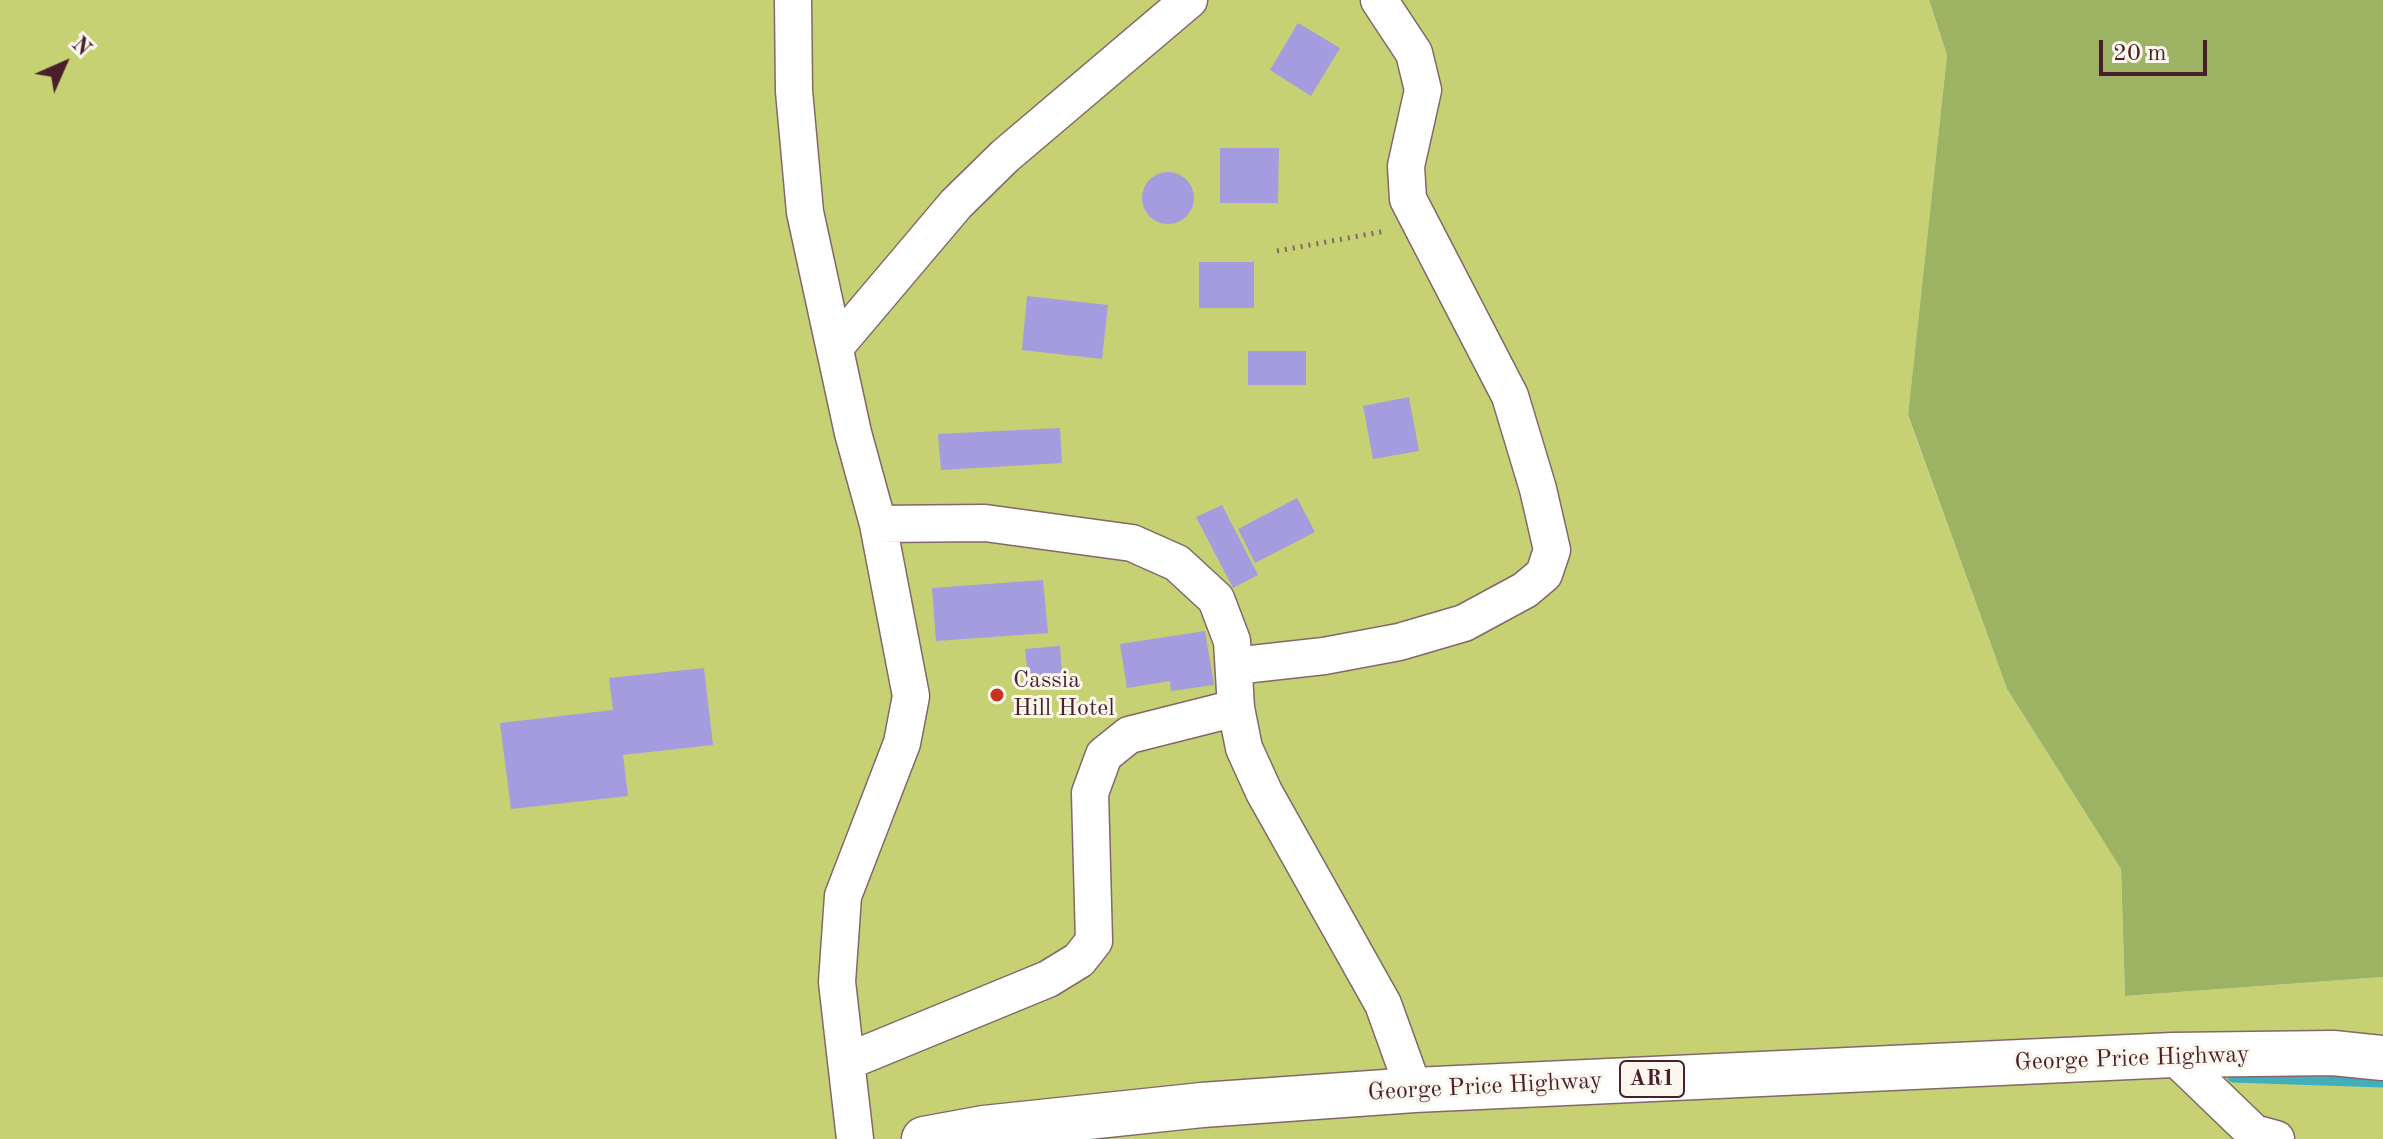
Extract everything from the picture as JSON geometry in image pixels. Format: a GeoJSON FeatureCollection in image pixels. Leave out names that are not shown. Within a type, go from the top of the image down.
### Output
{"type":"FeatureCollection","features":[{"type":"Feature","properties":{"kind":"highway","name":"George Price Highway"},"geometry":{"type":"LineString","coordinates":[[924,1139],[1202,1105],[1414,1090],[2173,1055],[2333,1053],[2383,1058]]}},
{"type":"Feature","properties":{"kind":"street"},"geometry":{"type":"LineString","coordinates":[[793,0],[794,91],[805,212],[853,433],[878,524],[911,696],[902,743],[843,896],[837,982],[855,1139]]}},
{"type":"Feature","properties":{"kind":"street"},"geometry":{"type":"LineString","coordinates":[[835,347],[956,204],[1005,156],[1189,0]]}},
{"type":"Feature","properties":{"kind":"street"},"geometry":{"type":"LineString","coordinates":[[1234,666],[1369,648],[1464,623],[1525,590],[1544,574],[1552,550],[1538,489],[1510,396],[1408,199],[1406,166],[1423,90],[1414,53],[1379,0]]}},
{"type":"Feature","properties":{"kind":"street"},"geometry":{"type":"LineString","coordinates":[[878,524],[985,523],[1132,543],[1177,563],[1216,599],[1232,641],[1236,708],[1244,748],[1264,792],[1383,1004],[1414,1090]]}},
{"type":"Feature","properties":{"kind":"street"},"geometry":{"type":"LineString","coordinates":[[846,1062],[1048,979],[1079,960],[1094,941],[1090,793],[1104,755],[1129,735],[1236,708]]}},
{"type":"Feature","properties":{"kind":"street"},"geometry":{"type":"LineString","coordinates":[[2173,1055],[2254,1133],[2276,1139]]}},
{"type":"Feature","properties":{"kind":"path"},"geometry":{"type":"LineString","coordinates":[[1277,251],[1420,224]]}},
{"type":"Feature","properties":{"kind":"green space"},"geometry":{"type":"Polygon","coordinates":[[[0,0],[1929,0],[1947,55],[1908,416],[2007,689],[2121,869],[2125,996],[2383,977],[2383,1139],[0,1139],[0,0]]]}},
{"type":"Feature","properties":{"kind":"green space"},"geometry":{"type":"Polygon","coordinates":[[[1929,0],[2383,0],[2383,977],[2125,996],[2121,869],[2007,689],[1908,415],[1947,55],[1929,0]]]}},
{"type":"Feature","properties":{"kind":"building"},"geometry":{"type":"Polygon","coordinates":[[[1298,23],[1340,48],[1311,96],[1270,70],[1298,23]]]}},
{"type":"Feature","properties":{"kind":"building"},"geometry":{"type":"Polygon","coordinates":[[[1220,148],[1279,148],[1278,203],[1220,203],[1220,148]]]}},
{"type":"Feature","properties":{"kind":"building"},"geometry":{"type":"Polygon","coordinates":[[[1168,172],[1186,180],[1194,198],[1186,216],[1168,224],[1150,216],[1142,198],[1150,180],[1168,172]]]}},
{"type":"Feature","properties":{"kind":"building"},"geometry":{"type":"Polygon","coordinates":[[[1199,262],[1254,262],[1254,308],[1199,308],[1199,262]]]}},
{"type":"Feature","properties":{"kind":"building"},"geometry":{"type":"Polygon","coordinates":[[[1027,296],[1108,305],[1102,359],[1022,350],[1027,296]]]}},
{"type":"Feature","properties":{"kind":"building"},"geometry":{"type":"Polygon","coordinates":[[[1248,351],[1306,351],[1306,385],[1248,385],[1248,351]]]}},
{"type":"Feature","properties":{"kind":"building"},"geometry":{"type":"Polygon","coordinates":[[[1409,397],[1419,451],[1373,459],[1363,406],[1409,397]]]}},
{"type":"Feature","properties":{"kind":"building"},"geometry":{"type":"Polygon","coordinates":[[[1060,428],[1062,463],[941,470],[938,434],[1060,428]]]}},
{"type":"Feature","properties":{"kind":"building"},"geometry":{"type":"Polygon","coordinates":[[[1297,498],[1315,532],[1255,563],[1238,529],[1297,498]]]}},
{"type":"Feature","properties":{"kind":"building"},"geometry":{"type":"Polygon","coordinates":[[[1222,505],[1258,575],[1233,588],[1196,517],[1222,505]]]}},
{"type":"Feature","properties":{"kind":"building"},"geometry":{"type":"Polygon","coordinates":[[[1043,580],[1048,633],[936,641],[932,588],[1043,580]]]}},
{"type":"Feature","properties":{"kind":"building"},"geometry":{"type":"Polygon","coordinates":[[[1205,631],[1214,685],[1171,691],[1170,681],[1127,688],[1120,644],[1205,631]]]}},
{"type":"Feature","properties":{"kind":"building"},"geometry":{"type":"Polygon","coordinates":[[[1060,646],[1062,674],[1028,677],[1025,649],[1060,646]]]}},
{"type":"Feature","properties":{"kind":"building"},"geometry":{"type":"Polygon","coordinates":[[[704,668],[713,745],[623,755],[628,796],[511,809],[500,723],[613,710],[609,678],[704,668]]]}},
{"type":"Feature","properties":{"kind":"waterway"},"geometry":{"type":"LineString","coordinates":[[2233,1077],[2383,1082]]}},
{"type":"Feature","properties":{"kind":"place","name":"Cassia Hill Hotel"},"geometry":{"type":"Point","coordinates":[997,695]}}]}
